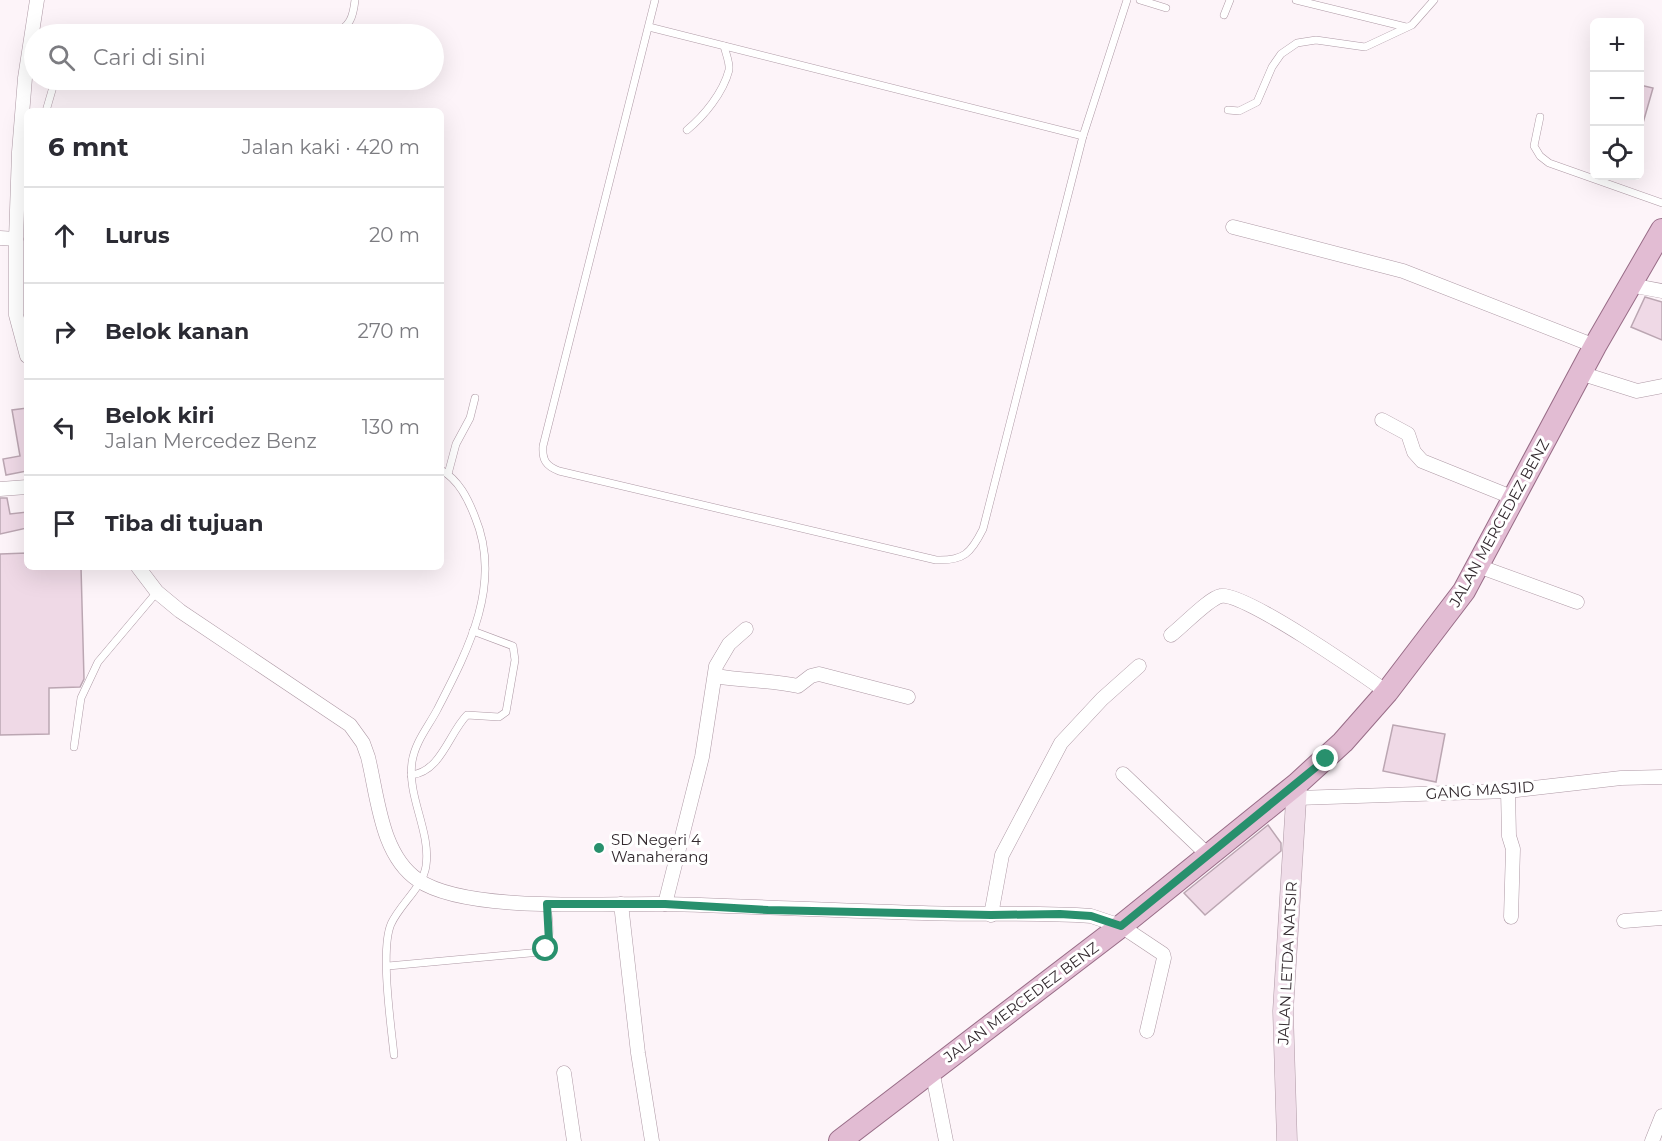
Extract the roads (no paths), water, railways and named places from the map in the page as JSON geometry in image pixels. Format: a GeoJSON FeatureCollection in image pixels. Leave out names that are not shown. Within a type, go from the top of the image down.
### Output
{"type":"FeatureCollection","features":[{"type":"Feature","properties":{"kind":"main road","name":"JALAN MERCEDEZ BENZ"},"geometry":{"type":"LineString","coordinates":[[840,1141],[1121,926],[1208,855],[1297,791],[1343,742],[1387,692],[1464,591],[1594,346],[1662,230]]}},
{"type":"Feature","properties":{"kind":"street"},"geometry":{"type":"LineString","coordinates":[[33,24],[37,0]]}},
{"type":"Feature","properties":{"kind":"street"},"geometry":{"type":"LineString","coordinates":[[24,108],[25,90]]}},
{"type":"Feature","properties":{"kind":"street"},"geometry":{"type":"LineString","coordinates":[[24,112],[22,197],[16,238],[16,315],[24,345]]}},
{"type":"Feature","properties":{"kind":"street"},"geometry":{"type":"LineString","coordinates":[[1233,227],[1402,271],[1594,346]]}},
{"type":"Feature","properties":{"kind":"street"},"geometry":{"type":"LineString","coordinates":[[0,238],[16,238]]}},
{"type":"Feature","properties":{"kind":"street"},"geometry":{"type":"LineString","coordinates":[[1630,285],[1662,291]]}},
{"type":"Feature","properties":{"kind":"street"},"geometry":{"type":"LineString","coordinates":[[1580,373],[1637,391],[1662,386]]}},
{"type":"Feature","properties":{"kind":"street"},"geometry":{"type":"LineString","coordinates":[[1382,420],[1408,434],[1414,452],[1422,461],[1514,498]]}},
{"type":"Feature","properties":{"kind":"street"},"geometry":{"type":"LineString","coordinates":[[0,489],[24,488]]}},
{"type":"Feature","properties":{"kind":"street"},"geometry":{"type":"LineString","coordinates":[[1478,566],[1577,602]]}},
{"type":"Feature","properties":{"kind":"street"},"geometry":{"type":"LineString","coordinates":[[140,570],[157,592],[281,681],[350,725],[368,757],[393,853],[418,881],[468,898],[547,904],[665,904],[768,910],[1091,916],[1121,926],[1160,951],[1164,956],[1147,1031]]}},
{"type":"Feature","properties":{"kind":"street"},"geometry":{"type":"LineString","coordinates":[[1171,635],[1217,597],[1232,597],[1298,633],[1387,692]]}},
{"type":"Feature","properties":{"kind":"street"},"geometry":{"type":"LineString","coordinates":[[665,904],[702,757],[718,660],[736,636],[746,629]]}},
{"type":"Feature","properties":{"kind":"street"},"geometry":{"type":"LineString","coordinates":[[991,915],[1002,855],[1061,743],[1082,718],[1139,666]]}},
{"type":"Feature","properties":{"kind":"street"},"geometry":{"type":"LineString","coordinates":[[715,676],[755,683],[763,679],[798,686],[811,676],[819,674],[908,697]]}},
{"type":"Feature","properties":{"kind":"street"},"geometry":{"type":"LineString","coordinates":[[1123,774],[1208,855]]}},
{"type":"Feature","properties":{"kind":"street","name":"GANG MASJID"},"geometry":{"type":"LineString","coordinates":[[1297,791],[1508,790],[1610,779],[1662,777]]}},
{"type":"Feature","properties":{"kind":"street"},"geometry":{"type":"LineString","coordinates":[[1508,790],[1508,825],[1513,849],[1511,917]]}},
{"type":"Feature","properties":{"kind":"street","name":"JALAN LETDA NATSIR"},"geometry":{"type":"LineString","coordinates":[[1287,1141],[1282,1011],[1297,791]]}},
{"type":"Feature","properties":{"kind":"street"},"geometry":{"type":"LineString","coordinates":[[621,904],[651,1141]]}},
{"type":"Feature","properties":{"kind":"street"},"geometry":{"type":"LineString","coordinates":[[1624,921],[1662,918]]}},
{"type":"Feature","properties":{"kind":"street"},"geometry":{"type":"LineString","coordinates":[[932,1070],[946,1141]]}},
{"type":"Feature","properties":{"kind":"street"},"geometry":{"type":"LineString","coordinates":[[564,1073],[574,1141]]}},
{"type":"Feature","properties":{"kind":"street"},"geometry":{"type":"LineString","coordinates":[[1652,1141],[1662,1116]]}},
{"type":"Feature","properties":{"kind":"lane"},"geometry":{"type":"LineString","coordinates":[[349,24],[353,17],[355,0]]}},
{"type":"Feature","properties":{"kind":"lane"},"geometry":{"type":"LineString","coordinates":[[655,0],[543,446],[544,460],[549,467],[559,471],[936,560],[952,560],[971,551],[983,529],[1083,136],[1127,0]]}},
{"type":"Feature","properties":{"kind":"lane"},"geometry":{"type":"LineString","coordinates":[[1140,0],[1166,8]]}},
{"type":"Feature","properties":{"kind":"lane"},"geometry":{"type":"LineString","coordinates":[[1224,15],[1230,0]]}},
{"type":"Feature","properties":{"kind":"lane"},"geometry":{"type":"LineString","coordinates":[[1296,0],[1406,27]]}},
{"type":"Feature","properties":{"kind":"lane"},"geometry":{"type":"LineString","coordinates":[[1228,110],[1239,111],[1257,102],[1281,54],[1297,43],[1316,40],[1365,47],[1419,20],[1434,0]]}},
{"type":"Feature","properties":{"kind":"lane"},"geometry":{"type":"LineString","coordinates":[[649,27],[1083,136]]}},
{"type":"Feature","properties":{"kind":"lane"},"geometry":{"type":"LineString","coordinates":[[687,130],[707,111],[726,78],[729,63],[724,46]]}},
{"type":"Feature","properties":{"kind":"lane"},"geometry":{"type":"LineString","coordinates":[[47,108],[51,90]]}},
{"type":"Feature","properties":{"kind":"lane"},"geometry":{"type":"LineString","coordinates":[[1540,117],[1534,146],[1540,156],[1549,163],[1662,203]]}},
{"type":"Feature","properties":{"kind":"lane"},"geometry":{"type":"LineString","coordinates":[[394,1055],[388,1007],[391,924],[426,868],[411,775],[414,753],[420,736],[436,711],[473,632],[486,586],[486,551],[467,498],[444,472],[470,418],[475,398]]}},
{"type":"Feature","properties":{"kind":"lane"},"geometry":{"type":"LineString","coordinates":[[74,747],[81,698],[98,662],[157,592]]}},
{"type":"Feature","properties":{"kind":"lane"},"geometry":{"type":"LineString","coordinates":[[411,775],[420,773],[431,766],[467,715],[499,717],[506,712],[515,660],[513,646],[473,632]]}},
{"type":"Feature","properties":{"kind":"lane"},"geometry":{"type":"LineString","coordinates":[[388,966],[541,952],[546,949],[549,942],[547,904]]}},
{"type":"Feature","properties":{"kind":"place","name":"SD Negeri 4 Wanaherang"},"geometry":{"type":"Point","coordinates":[599,848]}}]}
